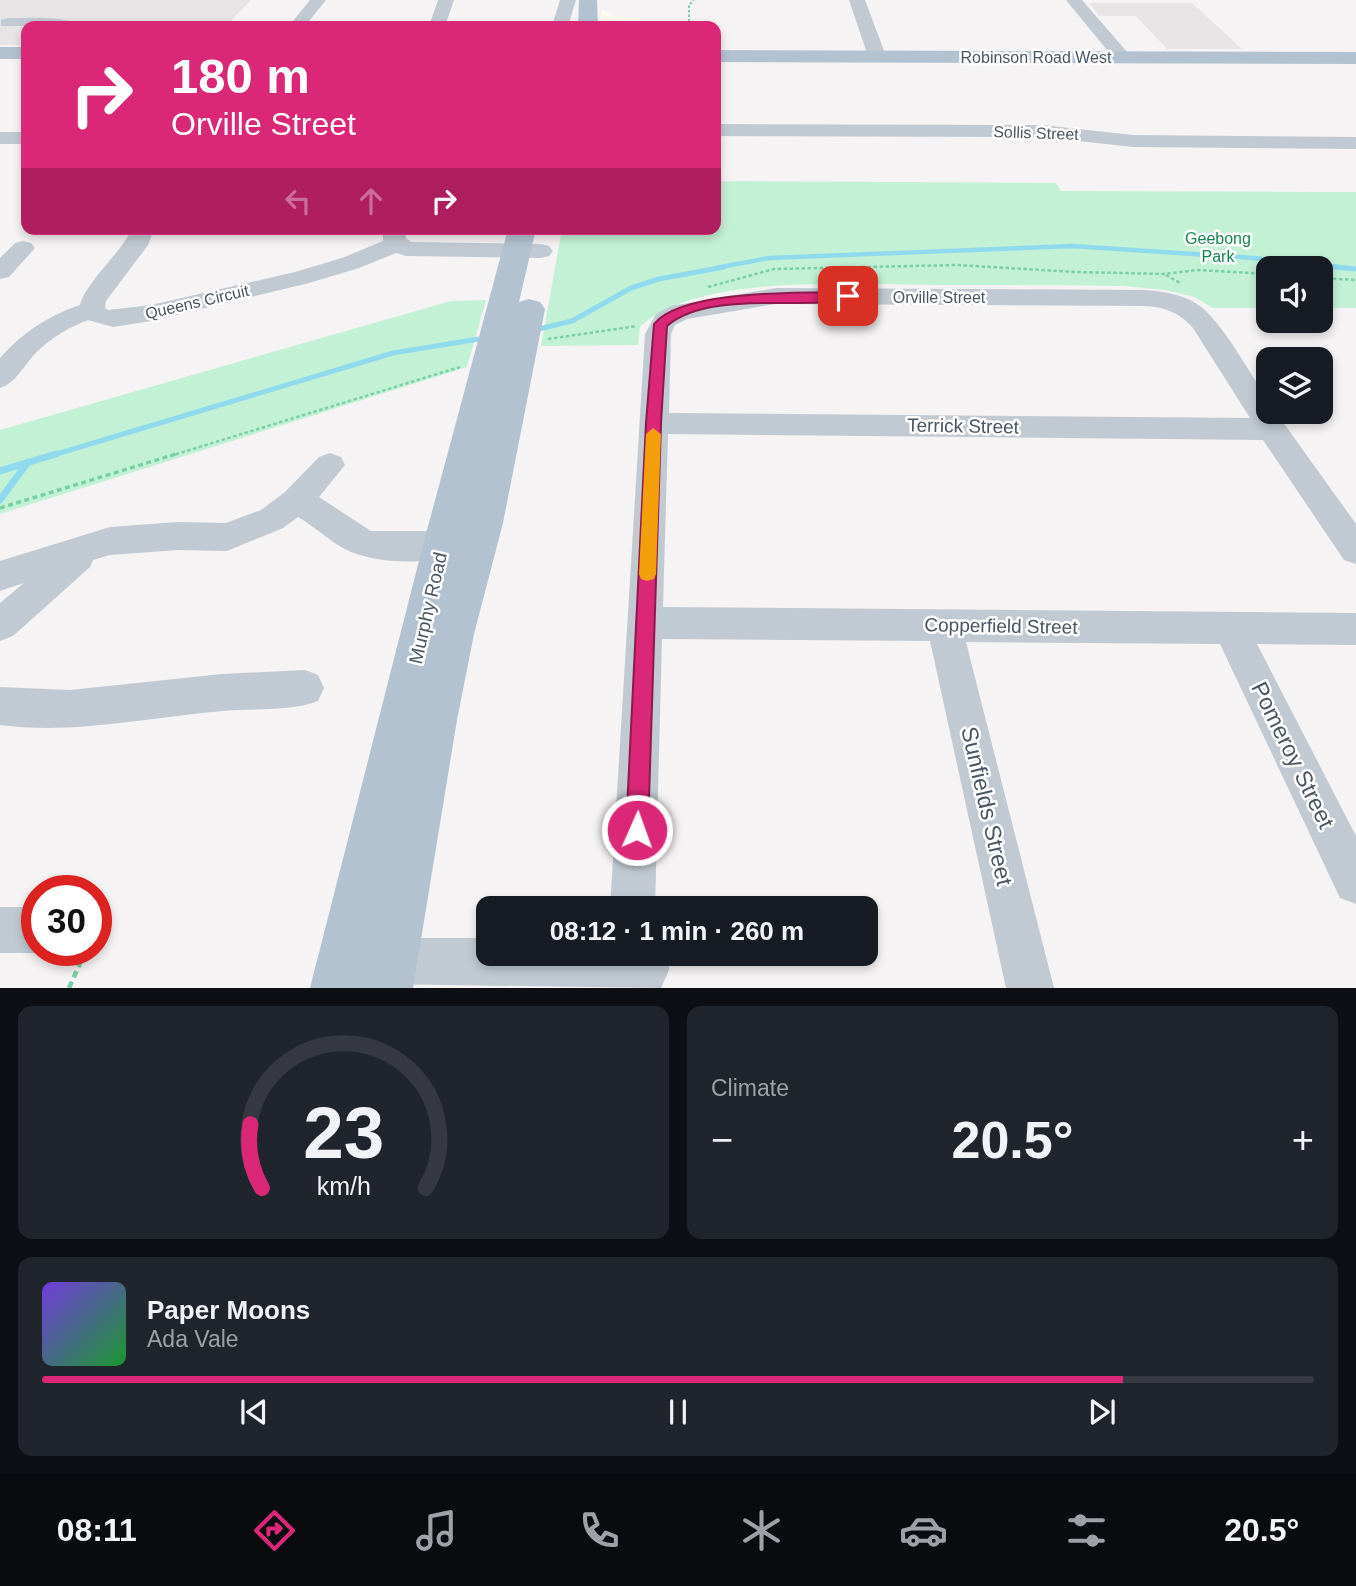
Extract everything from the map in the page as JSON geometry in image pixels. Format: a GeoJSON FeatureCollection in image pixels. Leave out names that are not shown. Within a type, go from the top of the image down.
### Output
{"type":"FeatureCollection","features":[{"type":"Feature","properties":{"kind":"main road"},"geometry":{"type":"LineString","coordinates":[[574,21],[581,1]]}},
{"type":"Feature","properties":{"kind":"main road"},"geometry":{"type":"LineString","coordinates":[[581,1],[590,17],[589,21]]}},
{"type":"Feature","properties":{"kind":"main road"},"geometry":{"type":"LineString","coordinates":[[0,53],[21,53]]}},
{"type":"Feature","properties":{"kind":"main road","name":"Robinson Road West"},"geometry":{"type":"LineString","coordinates":[[721,56],[1356,58]]}},
{"type":"Feature","properties":{"kind":"main road","name":"Murphy Road"},"geometry":{"type":"LineString","coordinates":[[364,975],[443,545],[491,355],[531,240]]}},
{"type":"Feature","properties":{"kind":"main road","name":"Murphy Road"},"geometry":{"type":"LineString","coordinates":[[364,975],[483,523],[531,240]]}},
{"type":"Feature","properties":{"kind":"street"},"geometry":{"type":"LineString","coordinates":[[301,21],[318,0]]}},
{"type":"Feature","properties":{"kind":"street"},"geometry":{"type":"LineString","coordinates":[[439,21],[446,0]]}},
{"type":"Feature","properties":{"kind":"street"},"geometry":{"type":"LineString","coordinates":[[857,0],[877,56]]}},
{"type":"Feature","properties":{"kind":"street"},"geometry":{"type":"LineString","coordinates":[[1074,0],[1122,57]]}},
{"type":"Feature","properties":{"kind":"street"},"geometry":{"type":"LineString","coordinates":[[564,21],[581,1]]}},
{"type":"Feature","properties":{"kind":"street"},"geometry":{"type":"LineString","coordinates":[[21,23],[7,23],[21,33]]}},
{"type":"Feature","properties":{"kind":"street","name":"Sollis Street"},"geometry":{"type":"LineString","coordinates":[[721,130],[1042,131],[1142,141],[1356,143]]}},
{"type":"Feature","properties":{"kind":"street"},"geometry":{"type":"LineString","coordinates":[[0,138],[21,138]]}},
{"type":"Feature","properties":{"kind":"street"},"geometry":{"type":"LineString","coordinates":[[0,378],[35,337],[48,327],[92,310],[101,288],[136,245],[140,235]]}},
{"type":"Feature","properties":{"kind":"street","name":"Queens Circuit"},"geometry":{"type":"LineString","coordinates":[[92,310],[99,316],[109,318],[130,317],[243,292],[377,254],[395,237],[415,250],[531,240]]}},
{"type":"Feature","properties":{"kind":"street","name":"Orville Street"},"geometry":{"type":"LineString","coordinates":[[654,423],[661,324],[671,315],[692,308],[775,296],[1144,298],[1181,304],[1202,321],[1272,429]]}},
{"type":"Feature","properties":{"kind":"street"},"geometry":{"type":"LineString","coordinates":[[633,896],[654,423]]}},
{"type":"Feature","properties":{"kind":"street","name":"Terrick Street"},"geometry":{"type":"LineString","coordinates":[[654,423],[1272,429]]}},
{"type":"Feature","properties":{"kind":"street"},"geometry":{"type":"LineString","coordinates":[[1272,429],[1356,550]]}},
{"type":"Feature","properties":{"kind":"street"},"geometry":{"type":"LineString","coordinates":[[0,576],[110,541],[165,537],[227,537],[272,519],[296,501],[330,466]]}},
{"type":"Feature","properties":{"kind":"street"},"geometry":{"type":"LineString","coordinates":[[296,501],[326,516],[358,541],[384,546],[443,545]]}},
{"type":"Feature","properties":{"kind":"street"},"geometry":{"type":"LineString","coordinates":[[1322,501],[1356,501]]}},
{"type":"Feature","properties":{"kind":"street"},"geometry":{"type":"LineString","coordinates":[[0,625],[90,547]]}},
{"type":"Feature","properties":{"kind":"street","name":"Copperfield Street"},"geometry":{"type":"LineString","coordinates":[[645,623],[1356,629]]}},
{"type":"Feature","properties":{"kind":"street","name":"Sunfields Street"},"geometry":{"type":"LineString","coordinates":[[944,625],[1030,988]]}},
{"type":"Feature","properties":{"kind":"street","name":"Pomeroy Street"},"geometry":{"type":"LineString","coordinates":[[1231,629],[1356,882]]}},
{"type":"Feature","properties":{"kind":"street"},"geometry":{"type":"LineString","coordinates":[[0,706],[66,710],[250,689],[305,688]]}},
{"type":"Feature","properties":{"kind":"street"},"geometry":{"type":"LineString","coordinates":[[0,930],[21,930]]}},
{"type":"Feature","properties":{"kind":"street"},"geometry":{"type":"LineString","coordinates":[[632,988],[645,966]]}},
{"type":"Feature","properties":{"kind":"street"},"geometry":{"type":"LineString","coordinates":[[364,975],[598,968]]}},
{"type":"Feature","properties":{"kind":"path"},"geometry":{"type":"LineString","coordinates":[[689,21],[689,5],[694,0]]}},
{"type":"Feature","properties":{"kind":"path"},"geometry":{"type":"LineString","coordinates":[[1333,279],[1356,280]]}},
{"type":"Feature","properties":{"kind":"path"},"geometry":{"type":"LineString","coordinates":[[0,508],[474,363],[477,355],[491,355]]}},
{"type":"Feature","properties":{"kind":"path"},"geometry":{"type":"LineString","coordinates":[[69,988],[79,966]]}},
{"type":"Feature","properties":{"kind":"shaded area"},"geometry":{"type":"Polygon","coordinates":[[[0,0],[251,0],[231,21],[21,21],[21,45],[0,45],[0,0]]]}},
{"type":"Feature","properties":{"kind":"shaded area"},"geometry":{"type":"Polygon","coordinates":[[[1089,3],[1192,3],[1242,49],[1167,49],[1136,16],[1099,16],[1089,3]]]}},
{"type":"Feature","properties":{"kind":"shaded area"},"geometry":{"type":"Polygon","coordinates":[[[602,9],[617,17],[640,18],[640,21],[600,21],[602,9]]]}},
{"type":"Feature","properties":{"kind":"green space","name":"Geebong Park"},"geometry":{"type":"Polygon","coordinates":[[[721,181],[1056,183],[1061,191],[1356,192],[1356,308],[1333,308],[1333,256],[1256,256],[1256,308],[1213,308],[1194,297],[1165,290],[1123,286],[778,286],[737,290],[698,298],[665,310],[640,327],[638,345],[541,346],[561,235],[721,235],[721,181]]]}},
{"type":"Feature","properties":{"kind":"green space"},"geometry":{"type":"Polygon","coordinates":[[[486,300],[467,367],[0,514],[0,430],[451,301],[486,300]]]}},
{"type":"Feature","properties":{"kind":"waterway"},"geometry":{"type":"LineString","coordinates":[[715,268],[769,258],[1072,246],[1254,258],[1350,268]]}},
{"type":"Feature","properties":{"kind":"waterway"},"geometry":{"type":"LineString","coordinates":[[539,329],[572,321],[631,288],[659,279],[724,267]]}},
{"type":"Feature","properties":{"kind":"waterway"},"geometry":{"type":"LineString","coordinates":[[1334,267],[1356,269]]}},
{"type":"Feature","properties":{"kind":"waterway"},"geometry":{"type":"LineString","coordinates":[[50,456],[393,353],[479,339]]}},
{"type":"Feature","properties":{"kind":"waterway"},"geometry":{"type":"LineString","coordinates":[[28,463],[56,454]]}},
{"type":"Feature","properties":{"kind":"waterway"},"geometry":{"type":"LineString","coordinates":[[0,471],[28,463]]}},
{"type":"Feature","properties":{"kind":"waterway"},"geometry":{"type":"LineString","coordinates":[[0,500],[28,463]]}},
{"type":"Feature","properties":{"kind":"slow traffic"},"geometry":{"type":"LineString","coordinates":[[647,574],[653,434]]}},
{"type":"Feature","properties":{"kind":"route"},"geometry":{"type":"LineString","coordinates":[[637,830],[658,334],[661,324],[671,315],[692,308],[747,299],[775,296],[848,296]]}}]}
